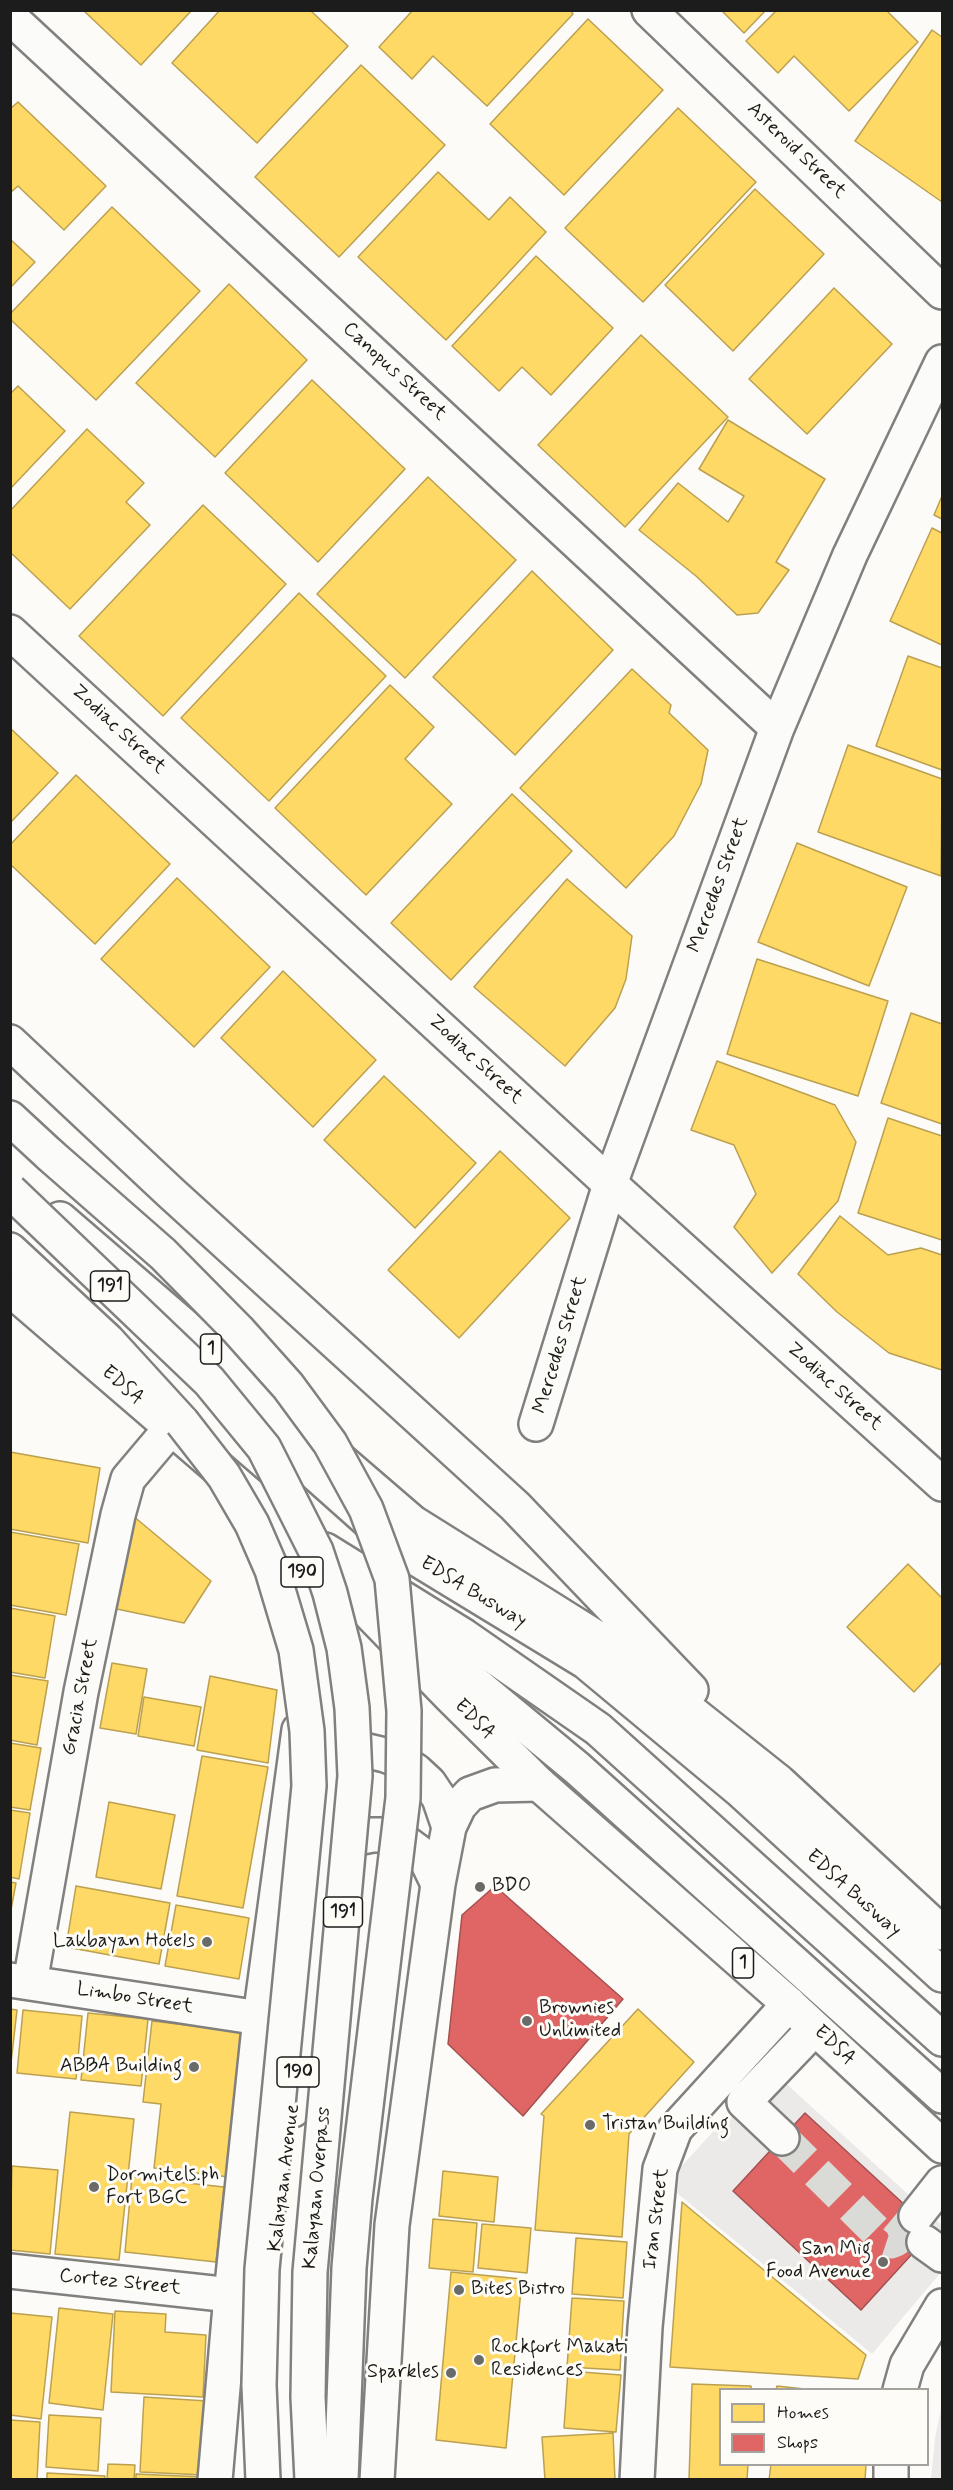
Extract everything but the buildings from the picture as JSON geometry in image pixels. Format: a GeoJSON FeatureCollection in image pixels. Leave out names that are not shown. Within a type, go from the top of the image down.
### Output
{"type":"FeatureCollection","features":[{"type":"Feature","properties":{"kind":"main road","name":"Asteroid Street"},"geometry":{"type":"LineString","coordinates":[[649,10],[942,292]]}},
{"type":"Feature","properties":{"kind":"main road","name":"Canopus Street"},"geometry":{"type":"LineString","coordinates":[[10,17],[777,728]]}},
{"type":"Feature","properties":{"kind":"main road","name":"Mercedes Street"},"geometry":{"type":"LineString","coordinates":[[536,1424],[610,1184],[777,728],[850,555],[942,362]]}},
{"type":"Feature","properties":{"kind":"main road","name":"Zodiac Street"},"geometry":{"type":"LineString","coordinates":[[10,632],[610,1184],[942,1484]]}},
{"type":"Feature","properties":{"kind":"main road","name":"1"},"geometry":{"type":"LineString","coordinates":[[10,1042],[171,1193],[515,1506],[779,1782],[942,1933]]}},
{"type":"Feature","properties":{"kind":"main road"},"geometry":{"type":"LineString","coordinates":[[10,1118],[163,1254],[238,1330],[288,1386],[330,1443],[366,1509],[392,1580],[404,1711],[403,1798],[355,2198],[349,2268],[340,2480]]}},
{"type":"Feature","properties":{"kind":"main road","name":"1"},"geometry":{"type":"LineString","coordinates":[[10,1176],[412,1522],[602,1641],[779,1782]]}},
{"type":"Feature","properties":{"kind":"main road","name":"Kalayaan Overpass"},"geometry":{"type":"LineString","coordinates":[[10,1191],[209,1381],[264,1448],[316,1551],[341,1637],[352,1708],[356,1776],[310,2272],[308,2397],[312,2480]]}},
{"type":"Feature","properties":{"kind":"main road","name":"EDSA Busway"},"geometry":{"type":"LineString","coordinates":[[10,1203],[399,1548],[586,1662],[741,1791],[942,1975]]}},
{"type":"Feature","properties":{"kind":"main road","name":"191"},"geometry":{"type":"LineString","coordinates":[[10,1250],[142,1376],[224,1476],[252,1524],[272,1570],[296,1650],[307,1731],[309,1786],[262,2269],[259,2385],[261,2480]]}},
{"type":"Feature","properties":{"kind":"main road","name":"EDSA"},"geometry":{"type":"LineString","coordinates":[[10,1289],[284,1524],[451,1697],[539,1784],[789,2004],[942,2146]]}},
{"type":"Feature","properties":{"kind":"main road","name":"Gracia Street"},"geometry":{"type":"LineString","coordinates":[[20,1981],[118,1515],[128,1479],[171,1428]]}},
{"type":"Feature","properties":{"kind":"main road"},"geometry":{"type":"LineString","coordinates":[[284,1524],[464,1636],[598,1729],[942,2039]]}},
{"type":"Feature","properties":{"kind":"main road"},"geometry":{"type":"LineString","coordinates":[[284,1524],[577,1768],[942,2096]]}},
{"type":"Feature","properties":{"kind":"main road","name":"Kalayaan Avenue"},"geometry":{"type":"LineString","coordinates":[[261,2480],[277,2237],[323,1867],[333,1755],[332,1710],[316,1621],[306,1581],[284,1524]]}},
{"type":"Feature","properties":{"kind":"main road"},"geometry":{"type":"LineString","coordinates":[[214,2480],[260,2018],[292,1777],[316,1621]]}},
{"type":"Feature","properties":{"kind":"main road"},"geometry":{"type":"LineString","coordinates":[[292,1777],[333,1755],[368,1751],[385,1755],[409,1766],[429,1783],[439,1798],[449,1827]]}},
{"type":"Feature","properties":{"kind":"main road"},"geometry":{"type":"LineString","coordinates":[[377,2480],[392,2224],[438,1884],[449,1827],[459,1806],[470,1794],[495,1785],[539,1784]]}},
{"type":"Feature","properties":{"kind":"main road"},"geometry":{"type":"LineString","coordinates":[[323,1867],[343,1844],[357,1838],[386,1835],[401,1839],[425,1857],[438,1884]]}},
{"type":"Feature","properties":{"kind":"main road","name":"Limbo Street"},"geometry":{"type":"LineString","coordinates":[[20,1981],[260,2018]]}},
{"type":"Feature","properties":{"kind":"main road","name":"Iran Street"},"geometry":{"type":"LineString","coordinates":[[637,2480],[645,2326],[660,2169],[675,2129],[789,2004]]}},
{"type":"Feature","properties":{"kind":"main road"},"geometry":{"type":"LineString","coordinates":[[744,2102],[814,2029]]}},
{"type":"Feature","properties":{"kind":"main road"},"geometry":{"type":"LineString","coordinates":[[720,2078],[782,2138]]}},
{"type":"Feature","properties":{"kind":"main road"},"geometry":{"type":"LineString","coordinates":[[927,2238],[942,2183]]}},
{"type":"Feature","properties":{"kind":"main road","name":"Cortez Street"},"geometry":{"type":"LineString","coordinates":[[10,2271],[231,2295]]}},
{"type":"Feature","properties":{"kind":"main road"},"geometry":{"type":"LineString","coordinates":[[901,2388],[907,2365],[942,2306]]}},
{"type":"Feature","properties":{"kind":"main road"},"geometry":{"type":"LineString","coordinates":[[224,2480],[259,2385]]}},
{"type":"Feature","properties":{"kind":"shaded area"},"geometry":{"type":"Polygon","coordinates":[[[770,2069],[942,2225],[942,2271],[872,2354],[677,2193],[679,2169],[770,2069]]]}},
{"type":"Feature","properties":{"kind":"shaded area"},"geometry":{"type":"Polygon","coordinates":[[[942,2404],[942,2479],[931,2479],[935,2438],[942,2404]]]}},
{"type":"Feature","properties":{"kind":"tunnel"},"geometry":{"type":"LineString","coordinates":[[782,2138],[885,2240],[891,2242],[896,2240],[916,2216]]}},
{"type":"Feature","properties":{"kind":"place","name":"BDO"},"geometry":{"type":"Point","coordinates":[480,1887]}},
{"type":"Feature","properties":{"kind":"place","name":"Lakbayan Hotels"},"geometry":{"type":"Point","coordinates":[207,1942]}},
{"type":"Feature","properties":{"kind":"place","name":"Brownies Unlimited"},"geometry":{"type":"Point","coordinates":[527,2021]}},
{"type":"Feature","properties":{"kind":"place","name":"ABBA Building"},"geometry":{"type":"Point","coordinates":[194,2067]}},
{"type":"Feature","properties":{"kind":"place","name":"Tristan Building"},"geometry":{"type":"Point","coordinates":[590,2125]}},
{"type":"Feature","properties":{"kind":"place","name":"Dormitels.ph Fort BGC"},"geometry":{"type":"Point","coordinates":[94,2187]}},
{"type":"Feature","properties":{"kind":"place","name":"San Mig Food Avenue"},"geometry":{"type":"Point","coordinates":[883,2262]}},
{"type":"Feature","properties":{"kind":"place","name":"Bites Bistro"},"geometry":{"type":"Point","coordinates":[459,2290]}},
{"type":"Feature","properties":{"kind":"place","name":"Rockfort Makati Residences"},"geometry":{"type":"Point","coordinates":[479,2360]}},
{"type":"Feature","properties":{"kind":"place","name":"Sparkles"},"geometry":{"type":"Point","coordinates":[451,2373]}}]}
